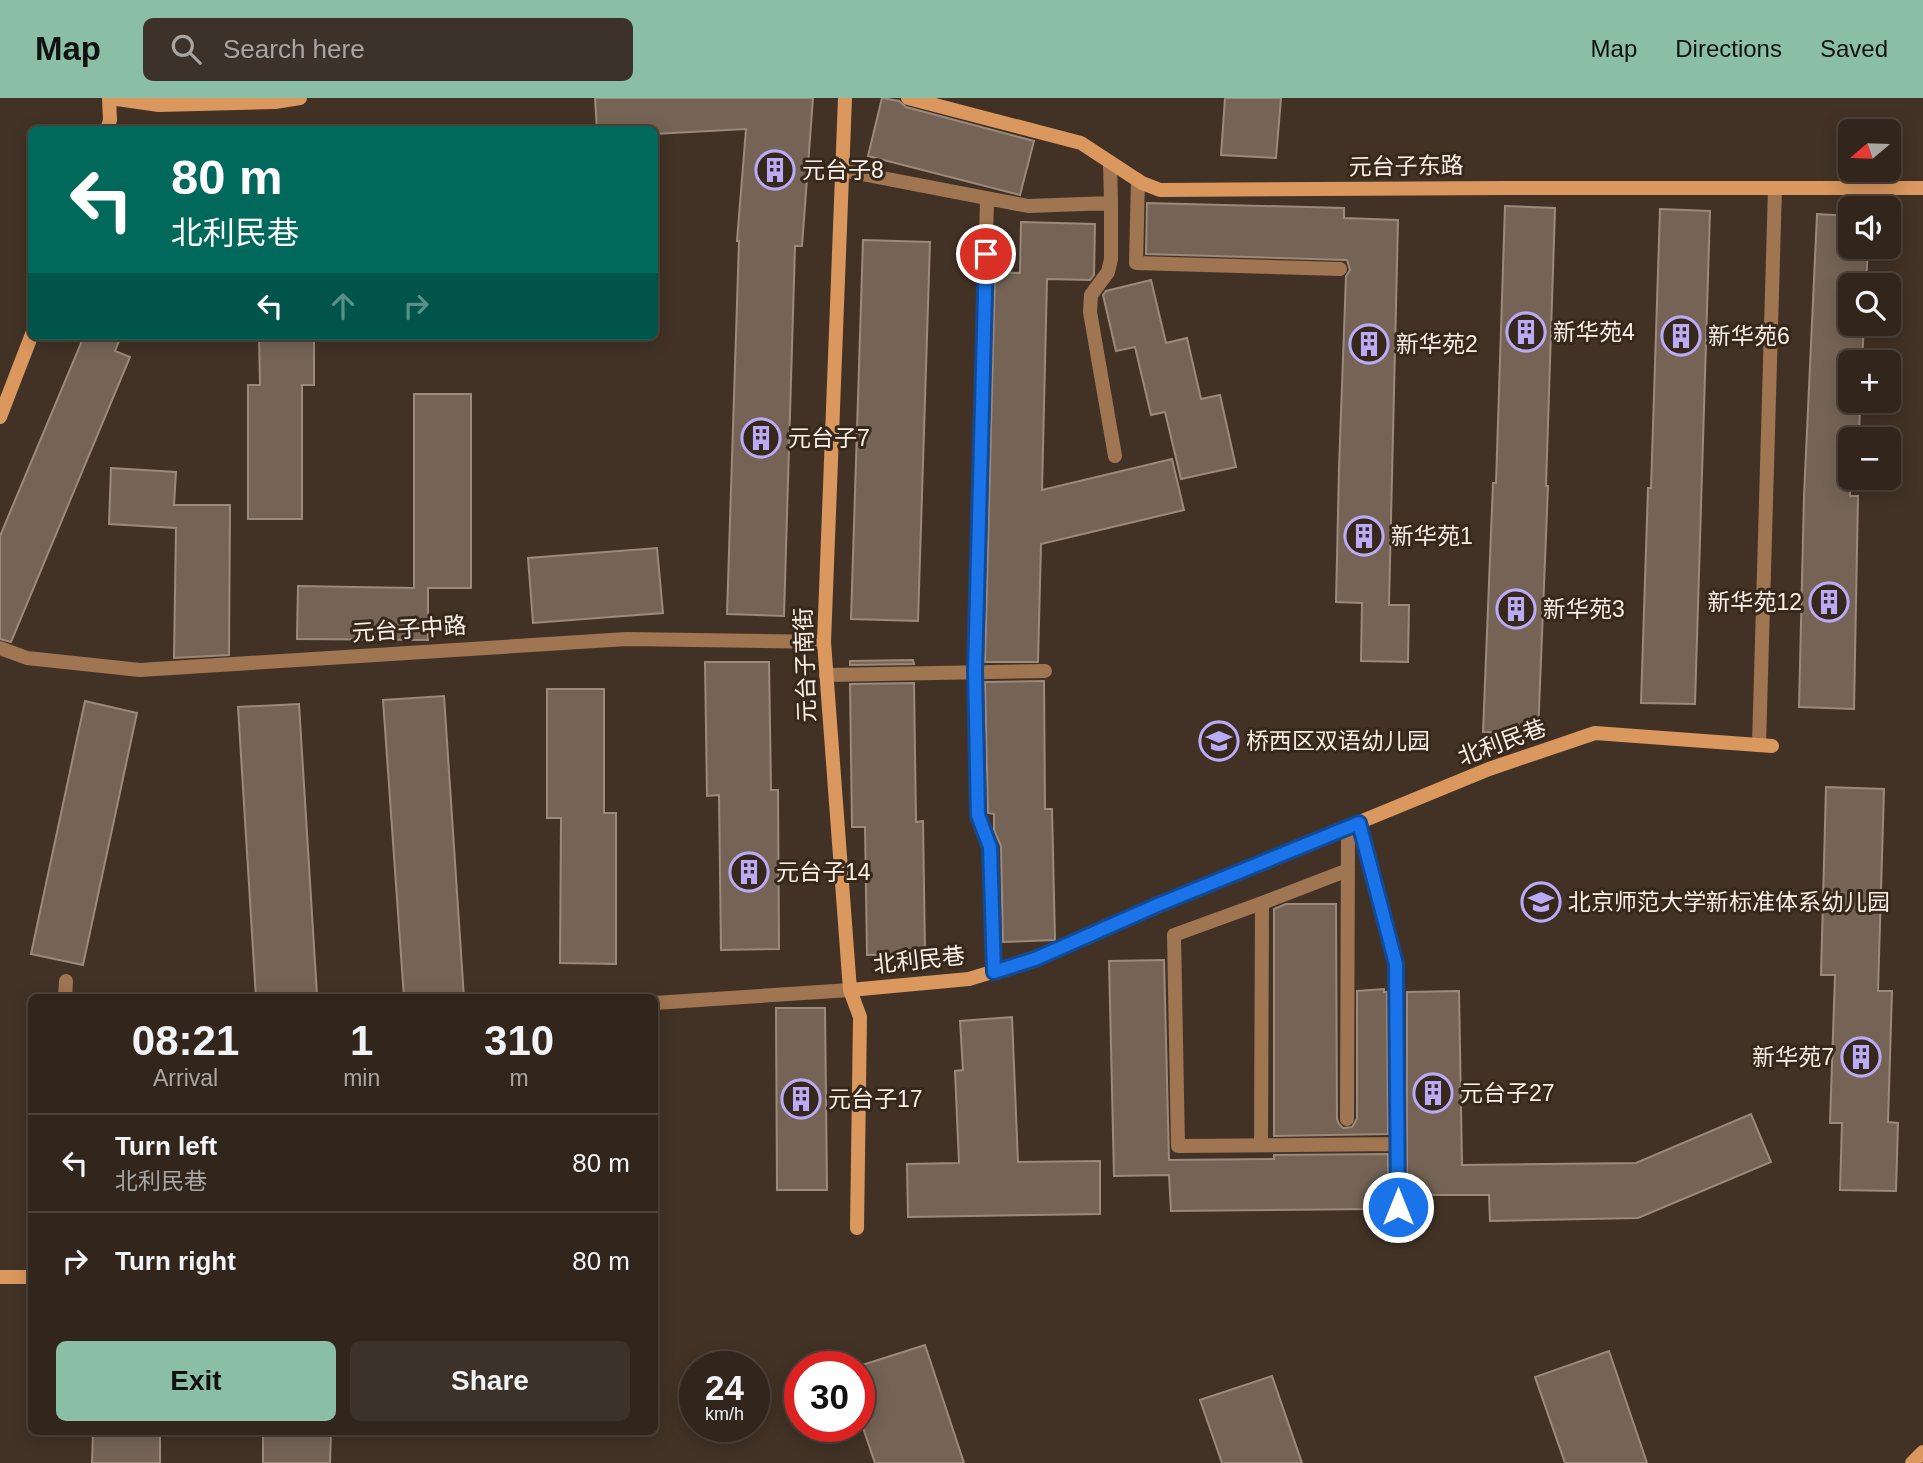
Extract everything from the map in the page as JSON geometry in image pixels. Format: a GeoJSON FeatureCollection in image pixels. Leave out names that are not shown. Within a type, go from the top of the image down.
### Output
{"type":"FeatureCollection","features":[{"type":"Feature","properties":{"kind":"street"},"geometry":{"type":"LineString","coordinates":[[108,126],[110,98],[169,106],[275,102],[300,98]]}},
{"type":"Feature","properties":{"kind":"street","name":"元台子南街"},"geometry":{"type":"LineString","coordinates":[[845,98],[824,642],[850,990],[860,1017],[857,1228]]}},
{"type":"Feature","properties":{"kind":"street","name":"元台子东路"},"geometry":{"type":"LineString","coordinates":[[908,98],[1081,143],[1138,180],[1160,190],[1923,188]]}},
{"type":"Feature","properties":{"kind":"street"},"geometry":{"type":"LineString","coordinates":[[1110,162],[1111,260],[1108,272],[1091,295],[1090,312],[1115,456]]}},
{"type":"Feature","properties":{"kind":"street"},"geometry":{"type":"LineString","coordinates":[[841,170],[1028,206],[1111,203]]}},
{"type":"Feature","properties":{"kind":"street"},"geometry":{"type":"LineString","coordinates":[[1138,180],[1136,263],[1340,269]]}},
{"type":"Feature","properties":{"kind":"street","name":"北利民巷"},"geometry":{"type":"LineString","coordinates":[[658,1003],[850,990],[969,979],[994,972],[1035,959],[1160,904],[1489,769],[1595,733],[1765,745],[1775,188]]}},
{"type":"Feature","properties":{"kind":"street"},"geometry":{"type":"LineString","coordinates":[[987,199],[975,671],[978,815],[990,847],[994,972]]}},
{"type":"Feature","properties":{"kind":"street"},"geometry":{"type":"LineString","coordinates":[[0,417],[30,340]]}},
{"type":"Feature","properties":{"kind":"street","name":"元台子中路"},"geometry":{"type":"LineString","coordinates":[[0,648],[27,658],[139,670],[627,639],[824,642]]}},
{"type":"Feature","properties":{"kind":"street"},"geometry":{"type":"LineString","coordinates":[[826,675],[1045,671]]}},
{"type":"Feature","properties":{"kind":"street"},"geometry":{"type":"LineString","coordinates":[[1347,1119],[1348,870],[1354,825]]}},
{"type":"Feature","properties":{"kind":"street"},"geometry":{"type":"LineString","coordinates":[[1354,825],[1396,964],[1398,1228]]}},
{"type":"Feature","properties":{"kind":"street"},"geometry":{"type":"LineString","coordinates":[[1348,870],[1174,935],[1178,1146],[1398,1144]]}},
{"type":"Feature","properties":{"kind":"street"},"geometry":{"type":"LineString","coordinates":[[1261,1145],[1262,903]]}},
{"type":"Feature","properties":{"kind":"street"},"geometry":{"type":"LineString","coordinates":[[65,994],[66,981]]}},
{"type":"Feature","properties":{"kind":"street"},"geometry":{"type":"LineString","coordinates":[[0,1277],[28,1277]]}},
{"type":"Feature","properties":{"kind":"street"},"geometry":{"type":"LineString","coordinates":[[1912,1463],[1923,1452]]}},
{"type":"Feature","properties":{"kind":"building"},"geometry":{"type":"Polygon","coordinates":[[[595,98],[813,98],[802,246],[795,246],[784,616],[727,614],[737,241],[746,129],[658,134],[658,126],[597,126],[595,98]]]}},
{"type":"Feature","properties":{"kind":"building"},"geometry":{"type":"Polygon","coordinates":[[[882,98],[899,101],[906,107],[1034,141],[1020,195],[868,156],[882,98]]]}},
{"type":"Feature","properties":{"kind":"building"},"geometry":{"type":"Polygon","coordinates":[[[1225,98],[1281,98],[1276,158],[1221,155],[1225,98]]]}},
{"type":"Feature","properties":{"kind":"building"},"geometry":{"type":"Polygon","coordinates":[[[1147,203],[1344,208],[1344,218],[1398,220],[1389,605],[1409,605],[1408,662],[1361,661],[1362,603],[1336,602],[1346,276],[1350,270],[1347,260],[1146,254],[1147,203]]]}},
{"type":"Feature","properties":{"kind":"building"},"geometry":{"type":"Polygon","coordinates":[[[1505,206],[1555,208],[1538,734],[1483,732],[1493,483],[1496,483],[1505,206]]]}},
{"type":"Feature","properties":{"kind":"building"},"geometry":{"type":"Polygon","coordinates":[[[1660,209],[1710,211],[1695,704],[1641,703],[1660,209]]]}},
{"type":"Feature","properties":{"kind":"building"},"geometry":{"type":"Polygon","coordinates":[[[1817,214],[1838,215],[1838,259],[1867,259],[1867,273],[1838,273],[1838,336],[1863,336],[1863,350],[1838,350],[1838,413],[1860,413],[1859,427],[1838,427],[1838,490],[1850,490],[1850,496],[1858,496],[1854,709],[1799,707],[1804,496],[1817,214]]]}},
{"type":"Feature","properties":{"kind":"building"},"geometry":{"type":"Polygon","coordinates":[[[1021,222],[1095,224],[1094,275],[1090,280],[1047,279],[1042,490],[1172,459],[1184,510],[1041,544],[1038,662],[985,662],[995,272],[1020,273],[1021,222]]]}},
{"type":"Feature","properties":{"kind":"building"},"geometry":{"type":"Polygon","coordinates":[[[863,240],[930,242],[918,621],[851,619],[863,240]]]}},
{"type":"Feature","properties":{"kind":"building"},"geometry":{"type":"Polygon","coordinates":[[[1151,280],[1166,343],[1187,338],[1201,399],[1220,395],[1236,467],[1181,479],[1165,412],[1151,415],[1135,347],[1116,351],[1103,295],[1106,291],[1151,280]]]}},
{"type":"Feature","properties":{"kind":"building"},"geometry":{"type":"Polygon","coordinates":[[[82,340],[119,340],[115,351],[130,357],[11,642],[0,639],[0,536],[82,340]]]}},
{"type":"Feature","properties":{"kind":"building"},"geometry":{"type":"Polygon","coordinates":[[[259,340],[314,340],[314,385],[302,385],[302,519],[248,519],[248,385],[260,385],[259,340]]]}},
{"type":"Feature","properties":{"kind":"building"},"geometry":{"type":"Polygon","coordinates":[[[414,394],[471,394],[471,588],[428,588],[428,640],[297,639],[298,586],[414,588],[414,394]]]}},
{"type":"Feature","properties":{"kind":"building"},"geometry":{"type":"Polygon","coordinates":[[[111,468],[176,472],[174,505],[230,505],[229,655],[174,658],[176,528],[109,524],[111,468]]]}},
{"type":"Feature","properties":{"kind":"building"},"geometry":{"type":"Polygon","coordinates":[[[657,548],[663,613],[533,623],[528,558],[657,548]]]}},
{"type":"Feature","properties":{"kind":"building"},"geometry":{"type":"Polygon","coordinates":[[[913,660],[914,664],[850,665],[850,661],[913,660]]]}},
{"type":"Feature","properties":{"kind":"building","name":"元台子14"},"geometry":{"type":"Polygon","coordinates":[[[705,662],[769,662],[771,790],[778,790],[779,949],[721,950],[719,795],[707,796],[705,662]]]}},
{"type":"Feature","properties":{"kind":"building"},"geometry":{"type":"Polygon","coordinates":[[[1044,681],[1045,809],[1052,809],[1055,940],[1003,942],[1001,846],[994,830],[994,814],[988,813],[985,682],[1044,681]]]}},
{"type":"Feature","properties":{"kind":"building"},"geometry":{"type":"Polygon","coordinates":[[[914,683],[916,822],[923,821],[925,954],[867,955],[865,827],[852,827],[850,684],[914,683]]]}},
{"type":"Feature","properties":{"kind":"building"},"geometry":{"type":"Polygon","coordinates":[[[547,689],[604,689],[604,813],[616,813],[616,964],[560,963],[561,818],[547,818],[547,689]]]}},
{"type":"Feature","properties":{"kind":"building"},"geometry":{"type":"Polygon","coordinates":[[[444,696],[464,994],[404,994],[383,700],[444,696]]]}},
{"type":"Feature","properties":{"kind":"building"},"geometry":{"type":"Polygon","coordinates":[[[85,701],[137,713],[83,965],[31,954],[85,701]]]}},
{"type":"Feature","properties":{"kind":"building"},"geometry":{"type":"Polygon","coordinates":[[[299,704],[317,994],[256,994],[238,707],[299,704]]]}},
{"type":"Feature","properties":{"kind":"building"},"geometry":{"type":"Polygon","coordinates":[[[1826,787],[1884,789],[1878,991],[1892,991],[1888,1122],[1898,1123],[1896,1191],[1840,1190],[1842,1123],[1830,1123],[1835,975],[1821,975],[1826,787]]]}},
{"type":"Feature","properties":{"kind":"building"},"geometry":{"type":"Polygon","coordinates":[[[1286,904],[1336,904],[1337,1119],[1343,1128],[1352,1127],[1357,1119],[1357,991],[1384,989],[1384,992],[1387,992],[1388,1134],[1274,1136],[1274,909],[1286,904]]]}},
{"type":"Feature","properties":{"kind":"building"},"geometry":{"type":"Polygon","coordinates":[[[1164,960],[1169,1160],[1274,1159],[1274,1155],[1388,1154],[1388,1195],[1378,1195],[1378,1209],[1171,1211],[1169,1175],[1114,1176],[1109,961],[1164,960]]]}},
{"type":"Feature","properties":{"kind":"building"},"geometry":{"type":"Polygon","coordinates":[[[1459,991],[1462,1165],[1636,1163],[1751,1114],[1771,1162],[1638,1218],[1490,1221],[1489,1195],[1407,1195],[1407,992],[1459,991]]]}},
{"type":"Feature","properties":{"kind":"building","name":"元台子17"},"geometry":{"type":"Polygon","coordinates":[[[776,1008],[825,1008],[827,1190],[777,1190],[776,1008]]]}},
{"type":"Feature","properties":{"kind":"building"},"geometry":{"type":"Polygon","coordinates":[[[1012,1017],[1018,1162],[1100,1161],[1100,1214],[908,1217],[907,1164],[959,1163],[955,1071],[963,1070],[960,1021],[1012,1017]]]}},
{"type":"Feature","properties":{"kind":"building"},"geometry":{"type":"Polygon","coordinates":[[[925,1345],[964,1463],[875,1463],[868,1442],[875,1442],[875,1361],[925,1345]]]}},
{"type":"Feature","properties":{"kind":"building"},"geometry":{"type":"Polygon","coordinates":[[[1609,1351],[1647,1463],[1565,1463],[1535,1377],[1609,1351]]]}},
{"type":"Feature","properties":{"kind":"building"},"geometry":{"type":"Polygon","coordinates":[[[1272,1376],[1302,1463],[1222,1463],[1200,1400],[1272,1376]]]}},
{"type":"Feature","properties":{"kind":"building"},"geometry":{"type":"Polygon","coordinates":[[[93,1435],[160,1435],[160,1463],[92,1463],[93,1435]]]}},
{"type":"Feature","properties":{"kind":"building"},"geometry":{"type":"Polygon","coordinates":[[[263,1435],[331,1435],[330,1463],[263,1463],[263,1435]]]}},
{"type":"Feature","properties":{"kind":"place","name":"元台子8"},"geometry":{"type":"Point","coordinates":[775,170]}},
{"type":"Feature","properties":{"kind":"place","name":"新华苑4"},"geometry":{"type":"Point","coordinates":[1526,332]}},
{"type":"Feature","properties":{"kind":"place","name":"新华苑6"},"geometry":{"type":"Point","coordinates":[1681,336]}},
{"type":"Feature","properties":{"kind":"place","name":"新华苑2"},"geometry":{"type":"Point","coordinates":[1369,344]}},
{"type":"Feature","properties":{"kind":"place","name":"元台子7"},"geometry":{"type":"Point","coordinates":[761,438]}},
{"type":"Feature","properties":{"kind":"place","name":"新华苑1"},"geometry":{"type":"Point","coordinates":[1364,536]}},
{"type":"Feature","properties":{"kind":"place","name":"新华苑12"},"geometry":{"type":"Point","coordinates":[1829,602]}},
{"type":"Feature","properties":{"kind":"place","name":"新华苑3"},"geometry":{"type":"Point","coordinates":[1516,609]}},
{"type":"Feature","properties":{"kind":"place","name":"桥西区双语幼儿园"},"geometry":{"type":"Point","coordinates":[1219,741]}},
{"type":"Feature","properties":{"kind":"place","name":"元台子14"},"geometry":{"type":"Point","coordinates":[749,872]}},
{"type":"Feature","properties":{"kind":"place","name":"北京师范大学新标准体系幼儿园"},"geometry":{"type":"Point","coordinates":[1541,902]}},
{"type":"Feature","properties":{"kind":"place","name":"新华苑7"},"geometry":{"type":"Point","coordinates":[1861,1057]}},
{"type":"Feature","properties":{"kind":"place","name":"元台子27"},"geometry":{"type":"Point","coordinates":[1433,1093]}},
{"type":"Feature","properties":{"kind":"place","name":"元台子17"},"geometry":{"type":"Point","coordinates":[801,1099]}},
{"type":"Feature","properties":{"kind":"route"},"geometry":{"type":"LineString","coordinates":[[986,254],[975,671],[978,815],[990,847],[994,972],[1035,959],[1160,904],[1359,823],[1396,964],[1398,1207]]}}]}
